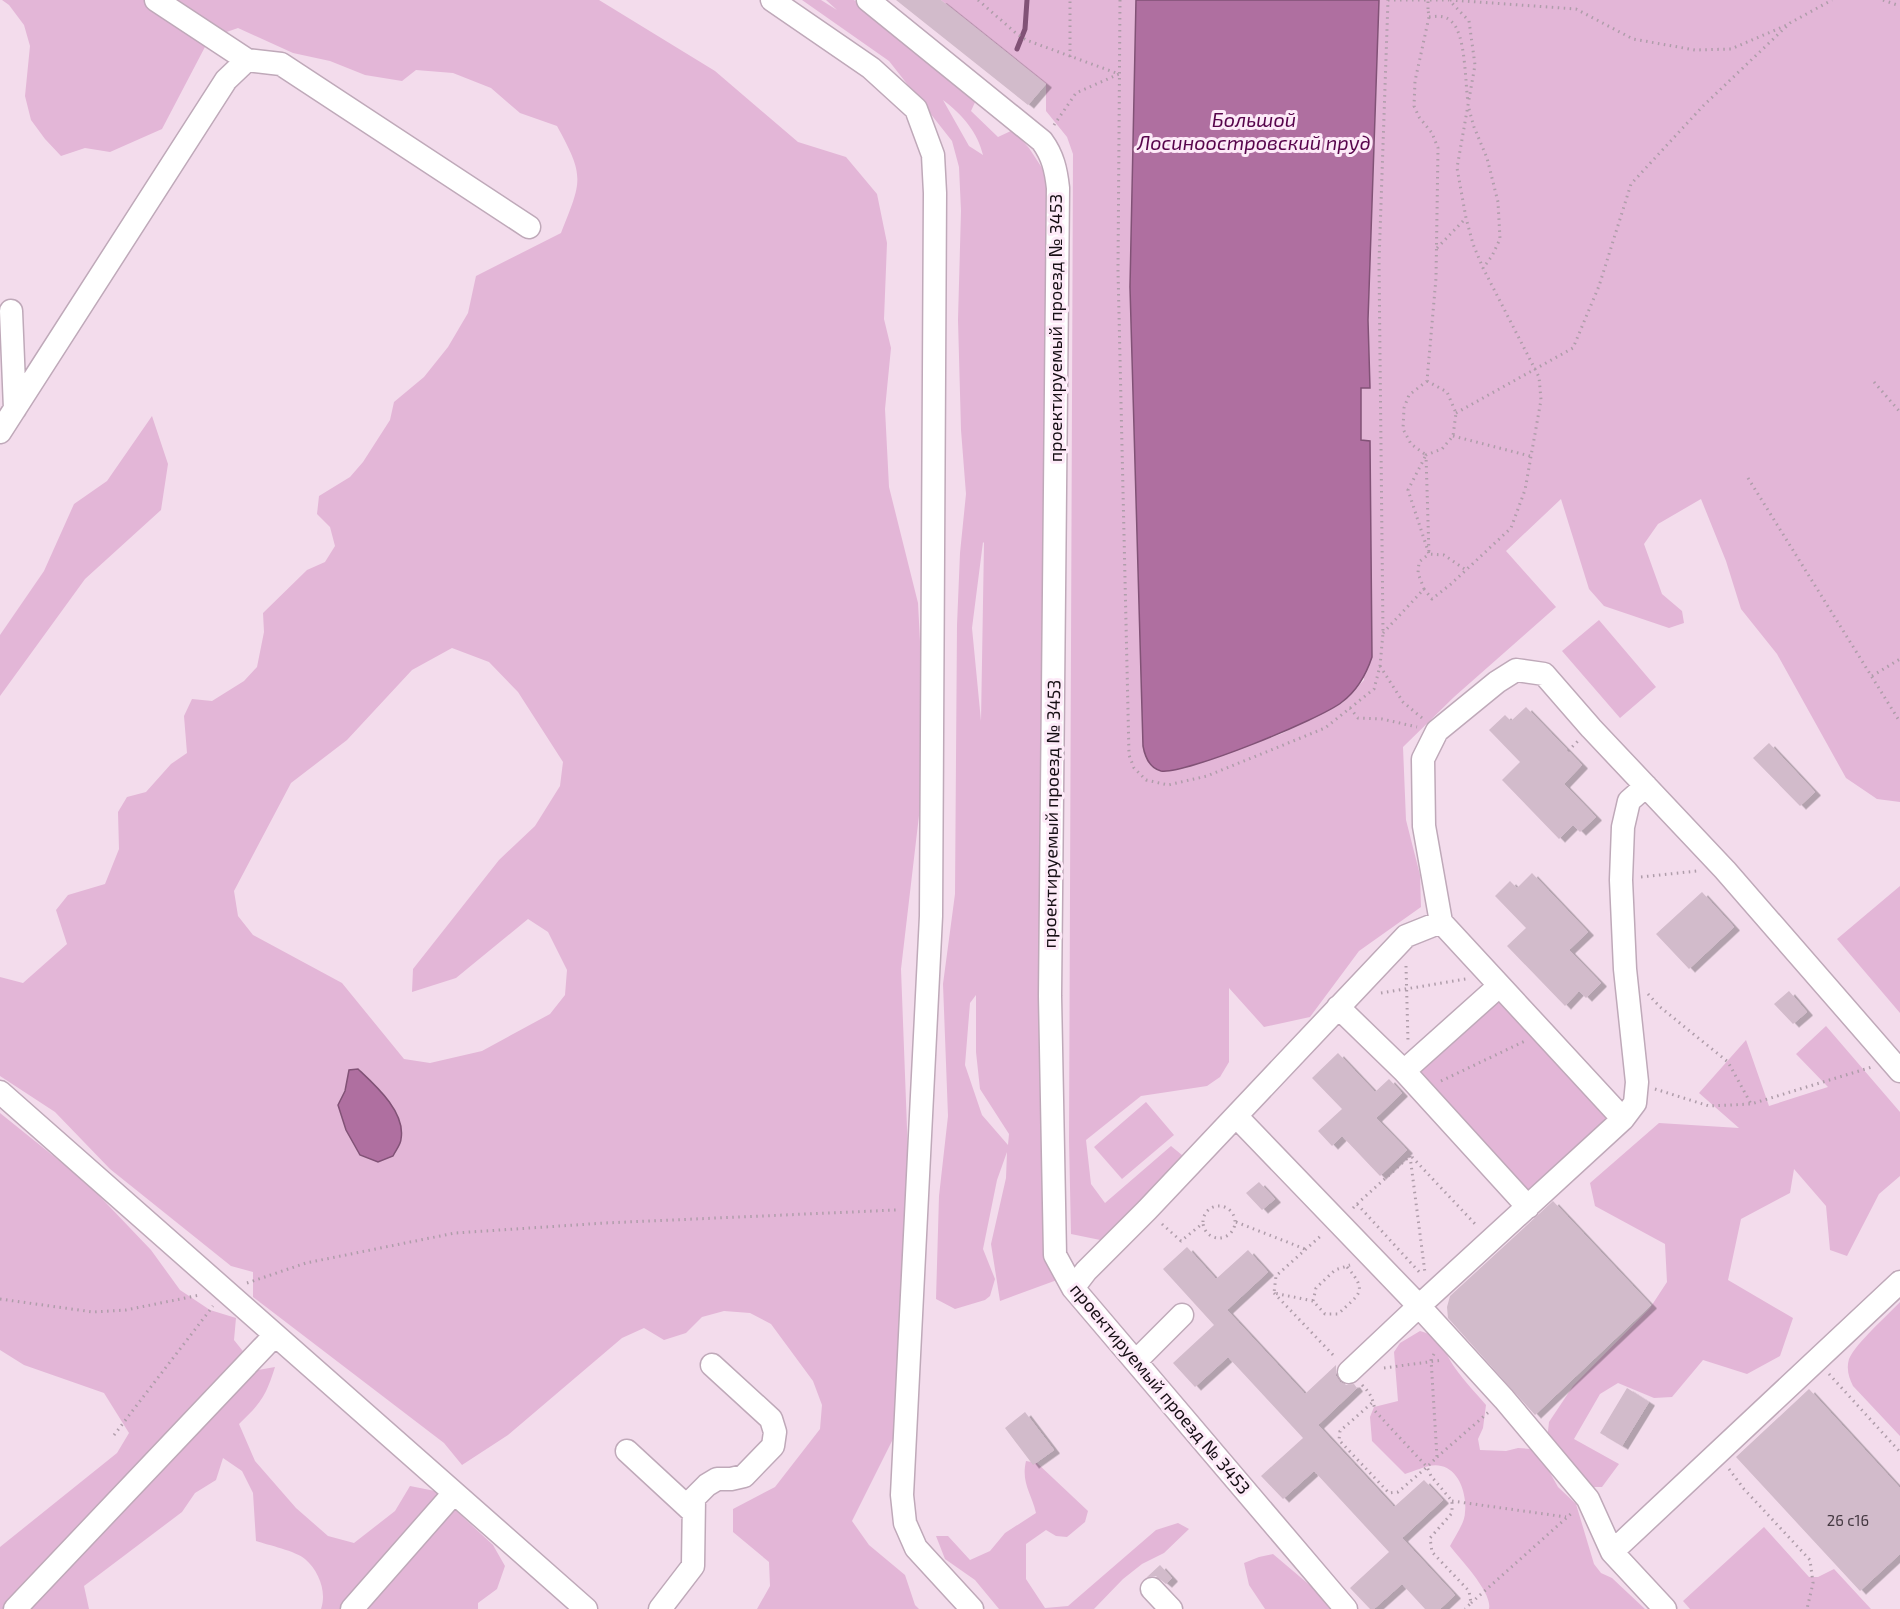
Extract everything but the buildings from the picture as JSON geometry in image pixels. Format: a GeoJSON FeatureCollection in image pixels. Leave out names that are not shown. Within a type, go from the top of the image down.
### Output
{"type":"FeatureCollection","features":[{"type":"Feature","properties":{"kind":"street"},"geometry":{"type":"LineString","coordinates":[[156,0],[247,60],[281,64],[529,227]]}},
{"type":"Feature","properties":{"kind":"street"},"geometry":{"type":"LineString","coordinates":[[772,0],[871,68],[916,109],[933,155],[935,205],[932,916],[902,1495],[905,1523],[916,1548],[972,1609]]}},
{"type":"Feature","properties":{"kind":"street","name":"проектируемый проезд № 3453"},"geometry":{"type":"LineString","coordinates":[[868,0],[1042,141],[1051,154],[1058,188],[1050,996],[1055,1255],[1073,1288],[1346,1609]]}},
{"type":"Feature","properties":{"kind":"street"},"geometry":{"type":"LineString","coordinates":[[0,432],[226,80],[247,60]]}},
{"type":"Feature","properties":{"kind":"street"},"geometry":{"type":"LineString","coordinates":[[11,311],[15,409]]}},
{"type":"Feature","properties":{"kind":"street"},"geometry":{"type":"LineString","coordinates":[[1623,1119],[1441,922],[1424,826],[1423,759],[1437,731],[1515,670],[1544,674],[1725,870],[1895,1065]]}},
{"type":"Feature","properties":{"kind":"street"},"geometry":{"type":"LineString","coordinates":[[1349,1372],[1623,1119],[1635,1103],[1637,1082],[1625,969],[1621,880],[1623,826],[1629,801],[1646,786]]}},
{"type":"Feature","properties":{"kind":"street"},"geometry":{"type":"LineString","coordinates":[[1073,1288],[1086,1271],[1147,1210],[1406,936],[1441,922]]}},
{"type":"Feature","properties":{"kind":"street"},"geometry":{"type":"LineString","coordinates":[[1407,1069],[1494,981]]}},
{"type":"Feature","properties":{"kind":"street"},"geometry":{"type":"LineString","coordinates":[[1343,1003],[1407,1069],[1421,1090],[1528,1207]]}},
{"type":"Feature","properties":{"kind":"street"},"geometry":{"type":"LineString","coordinates":[[0,1092],[586,1609]]}},
{"type":"Feature","properties":{"kind":"street"},"geometry":{"type":"LineString","coordinates":[[1236,1116],[1366,1253],[1423,1302],[1447,1338],[1503,1399],[1588,1499],[1612,1552],[1665,1609]]}},
{"type":"Feature","properties":{"kind":"street"},"geometry":{"type":"LineString","coordinates":[[1612,1552],[1900,1282]]}},
{"type":"Feature","properties":{"kind":"street"},"geometry":{"type":"LineString","coordinates":[[1136,1361],[1182,1316]]}},
{"type":"Feature","properties":{"kind":"street"},"geometry":{"type":"LineString","coordinates":[[15,1609],[275,1335]]}},
{"type":"Feature","properties":{"kind":"street"},"geometry":{"type":"LineString","coordinates":[[660,1609],[693,1566],[694,1498],[717,1479],[744,1476],[773,1446],[775,1432],[771,1419],[712,1365]]}},
{"type":"Feature","properties":{"kind":"street"},"geometry":{"type":"LineString","coordinates":[[627,1451],[693,1512]]}},
{"type":"Feature","properties":{"kind":"street"},"geometry":{"type":"LineString","coordinates":[[352,1609],[454,1493]]}},
{"type":"Feature","properties":{"kind":"street"},"geometry":{"type":"LineString","coordinates":[[1152,1589],[1171,1609]]}},
{"type":"Feature","properties":{"kind":"path"},"geometry":{"type":"LineString","coordinates":[[978,0],[1026,40],[1119,74]]}},
{"type":"Feature","properties":{"kind":"path"},"geometry":{"type":"LineString","coordinates":[[1070,0],[1070,57]]}},
{"type":"Feature","properties":{"kind":"path"},"geometry":{"type":"LineString","coordinates":[[1120,0],[1118,270],[1129,755],[1134,768],[1146,780],[1168,785],[1207,776],[1325,728],[1374,689],[1380,666],[1383,633],[1379,262],[1388,0],[1449,0],[1576,9],[1633,39],[1695,50],[1731,49],[1790,23],[1832,0]]}},
{"type":"Feature","properties":{"kind":"path"},"geometry":{"type":"LineString","coordinates":[[1426,455],[1411,444],[1403,429],[1404,408],[1409,395],[1427,381],[1436,278],[1438,148],[1432,133],[1419,117],[1414,106],[1414,81],[1428,17],[1428,0]]}},
{"type":"Feature","properties":{"kind":"path"},"geometry":{"type":"LineString","coordinates":[[1449,0],[1469,21],[1475,65],[1457,168],[1466,218],[1483,268],[1539,376],[1541,400],[1525,490],[1511,528],[1467,570],[1432,599],[1424,589],[1418,573],[1419,562],[1429,554],[1444,555],[1467,570]]}},
{"type":"Feature","properties":{"kind":"path"},"geometry":{"type":"LineString","coordinates":[[1883,0],[1900,6]]}},
{"type":"Feature","properties":{"kind":"path"},"geometry":{"type":"LineString","coordinates":[[1428,17],[1440,15],[1452,22],[1460,36],[1468,105],[1487,158],[1498,202],[1500,239],[1483,268]]}},
{"type":"Feature","properties":{"kind":"path"},"geometry":{"type":"LineString","coordinates":[[1456,413],[1573,348],[1599,286],[1631,184],[1703,106],[1790,23]]}},
{"type":"Feature","properties":{"kind":"path"},"geometry":{"type":"LineString","coordinates":[[1042,141],[1076,93],[1119,74]]}},
{"type":"Feature","properties":{"kind":"path"},"geometry":{"type":"LineString","coordinates":[[1436,249],[1466,218]]}},
{"type":"Feature","properties":{"kind":"path"},"geometry":{"type":"LineString","coordinates":[[1427,381],[1447,392],[1456,413],[1453,436],[1442,449],[1426,455],[1408,489],[1429,554]]}},
{"type":"Feature","properties":{"kind":"path"},"geometry":{"type":"LineString","coordinates":[[1874,382],[1900,412]]}},
{"type":"Feature","properties":{"kind":"path"},"geometry":{"type":"LineString","coordinates":[[1453,436],[1531,457]]}},
{"type":"Feature","properties":{"kind":"path"},"geometry":{"type":"LineString","coordinates":[[1426,455],[1429,554]]}},
{"type":"Feature","properties":{"kind":"path"},"geometry":{"type":"LineString","coordinates":[[1748,478],[1900,722]]}},
{"type":"Feature","properties":{"kind":"path"},"geometry":{"type":"LineString","coordinates":[[1383,633],[1424,589]]}},
{"type":"Feature","properties":{"kind":"path"},"geometry":{"type":"LineString","coordinates":[[1872,676],[1900,659]]}},
{"type":"Feature","properties":{"kind":"path"},"geometry":{"type":"LineString","coordinates":[[1380,666],[1403,702],[1437,731]]}},
{"type":"Feature","properties":{"kind":"path"},"geometry":{"type":"LineString","coordinates":[[1350,708],[1358,718],[1382,719],[1437,731]]}},
{"type":"Feature","properties":{"kind":"path"},"geometry":{"type":"LineString","coordinates":[[1621,880],[1667,873],[1725,870]]}},
{"type":"Feature","properties":{"kind":"path"},"geometry":{"type":"LineString","coordinates":[[1406,966],[1407,1069]]}},
{"type":"Feature","properties":{"kind":"path"},"geometry":{"type":"LineString","coordinates":[[1343,1003],[1406,989],[1494,981]]}},
{"type":"Feature","properties":{"kind":"path"},"geometry":{"type":"LineString","coordinates":[[1646,992],[1660,1007],[1728,1062],[1751,1104]]}},
{"type":"Feature","properties":{"kind":"path"},"geometry":{"type":"LineString","coordinates":[[1421,1090],[1543,1033]]}},
{"type":"Feature","properties":{"kind":"path"},"geometry":{"type":"LineString","coordinates":[[1637,1082],[1672,1096],[1709,1106],[1751,1104],[1809,1084],[1895,1065]]}},
{"type":"Feature","properties":{"kind":"path"},"geometry":{"type":"LineString","coordinates":[[1357,1204],[1410,1155]]}},
{"type":"Feature","properties":{"kind":"path"},"geometry":{"type":"LineString","coordinates":[[1410,1155],[1491,1240]]}},
{"type":"Feature","properties":{"kind":"path"},"geometry":{"type":"LineString","coordinates":[[1410,1155],[1423,1302]]}},
{"type":"Feature","properties":{"kind":"path"},"geometry":{"type":"LineString","coordinates":[[1147,1210],[1181,1241],[1202,1224],[1205,1213],[1214,1206],[1226,1207],[1233,1212],[1236,1222],[1226,1238],[1215,1239],[1206,1233],[1202,1224]]}},
{"type":"Feature","properties":{"kind":"path"},"geometry":{"type":"LineString","coordinates":[[0,1299],[93,1312],[126,1310],[225,1291],[306,1263],[455,1233],[605,1223],[917,1209]]}},
{"type":"Feature","properties":{"kind":"path"},"geometry":{"type":"LineString","coordinates":[[1236,1222],[1305,1249]]}},
{"type":"Feature","properties":{"kind":"path"},"geometry":{"type":"LineString","coordinates":[[1274,1293],[1276,1276],[1337,1222]]}},
{"type":"Feature","properties":{"kind":"path"},"geometry":{"type":"LineString","coordinates":[[1313,1301],[1316,1288],[1335,1270],[1347,1267],[1366,1253]]}},
{"type":"Feature","properties":{"kind":"path"},"geometry":{"type":"LineString","coordinates":[[1274,1293],[1313,1301],[1325,1314],[1338,1314],[1357,1296],[1360,1289],[1359,1281],[1347,1267]]}},
{"type":"Feature","properties":{"kind":"path"},"geometry":{"type":"LineString","coordinates":[[114,1436],[225,1291]]}},
{"type":"Feature","properties":{"kind":"path"},"geometry":{"type":"LineString","coordinates":[[1274,1293],[1372,1395],[1375,1411],[1427,1467],[1431,1476],[1452,1501],[1452,1513],[1431,1538],[1432,1552],[1469,1591],[1471,1603]]}},
{"type":"Feature","properties":{"kind":"path"},"geometry":{"type":"LineString","coordinates":[[1437,1457],[1431,1359],[1447,1338]]}},
{"type":"Feature","properties":{"kind":"path"},"geometry":{"type":"LineString","coordinates":[[1384,1368],[1464,1356]]}},
{"type":"Feature","properties":{"kind":"path"},"geometry":{"type":"LineString","coordinates":[[1817,1361],[1900,1452]]}},
{"type":"Feature","properties":{"kind":"path"},"geometry":{"type":"LineString","coordinates":[[1373,1402],[1340,1431],[1339,1440],[1389,1493],[1398,1492],[1503,1399]]}},
{"type":"Feature","properties":{"kind":"path"},"geometry":{"type":"LineString","coordinates":[[1717,1453],[1744,1489],[1810,1560],[1813,1583],[1807,1609]]}},
{"type":"Feature","properties":{"kind":"path"},"geometry":{"type":"LineString","coordinates":[[1465,1609],[1588,1499]]}},
{"type":"Feature","properties":{"kind":"path"},"geometry":{"type":"LineString","coordinates":[[1452,1501],[1567,1517]]}},
{"type":"Feature","properties":{"kind":"shaded area"},"geometry":{"type":"Polygon","coordinates":[[[2,0],[599,0],[715,71],[798,142],[846,157],[877,194],[887,243],[884,319],[891,348],[885,409],[889,487],[918,603],[926,756],[901,969],[911,1234],[902,1352],[893,1439],[852,1521],[869,1545],[905,1575],[915,1605],[919,1609],[757,1609],[770,1586],[769,1562],[733,1532],[733,1509],[775,1487],[820,1429],[822,1405],[813,1381],[771,1324],[750,1313],[724,1311],[702,1317],[686,1333],[664,1340],[644,1328],[622,1338],[508,1435],[462,1465],[444,1443],[253,1297],[253,1272],[231,1266],[110,1169],[55,1112],[0,1076],[0,977],[23,983],[67,944],[56,910],[68,895],[105,884],[119,849],[118,812],[127,797],[146,792],[171,764],[187,753],[184,716],[192,699],[212,701],[244,681],[257,667],[264,632],[263,613],[307,570],[325,562],[335,546],[330,527],[317,514],[319,496],[350,477],[363,462],[390,420],[394,402],[424,377],[448,347],[468,313],[476,276],[561,233],[573,201],[577,179],[572,157],[557,126],[520,113],[491,88],[453,73],[416,70],[402,81],[365,75],[330,61],[293,53],[238,28],[221,34],[206,45],[162,129],[110,152],[85,148],[61,156],[31,120],[25,96],[30,46],[24,25],[9,5],[2,0]],[[452,648],[412,670],[347,740],[291,783],[234,891],[238,916],[253,935],[342,983],[404,1059],[430,1063],[482,1051],[550,1014],[565,995],[567,970],[548,932],[528,919],[456,978],[412,992],[413,969],[499,860],[535,826],[560,786],[563,762],[518,692],[489,662],[452,648]]]}},
{"type":"Feature","properties":{"kind":"shaded area"},"geometry":{"type":"Polygon","coordinates":[[[802,0],[821,0],[837,10],[826,0],[854,0],[976,100],[971,111],[998,137],[1013,130],[1029,148],[1044,171],[1049,195],[1057,1280],[1000,1301],[991,1244],[1006,1178],[1007,1152],[997,1180],[983,1249],[995,1279],[990,1296],[985,1300],[955,1309],[936,1299],[939,1196],[948,1116],[943,984],[955,894],[957,625],[960,553],[966,494],[961,430],[958,320],[961,211],[959,167],[952,141],[889,61],[802,0]],[[943,100],[969,146],[983,155],[968,125],[957,111],[943,100]],[[983,542],[972,628],[981,721],[983,542]],[[976,995],[970,1003],[965,1065],[982,1115],[1008,1145],[1009,1134],[980,1089],[976,1052],[976,995]]]}},
{"type":"Feature","properties":{"kind":"shaded area"},"geometry":{"type":"Polygon","coordinates":[[[941,0],[1136,0],[1130,287],[1143,746],[1145,756],[1195,764],[1281,734],[1342,703],[1364,680],[1369,441],[1361,441],[1361,388],[1370,388],[1368,320],[1379,0],[1900,0],[1900,802],[1877,799],[1846,778],[1777,654],[1741,609],[1726,561],[1701,499],[1658,524],[1644,544],[1662,594],[1682,611],[1684,623],[1669,628],[1604,606],[1589,589],[1561,499],[1506,551],[1556,607],[1454,697],[1403,747],[1406,820],[1420,875],[1421,907],[1359,951],[1310,1017],[1264,1027],[1229,988],[1229,1062],[1220,1077],[1207,1086],[1141,1096],[1086,1140],[1091,1184],[1105,1203],[1171,1146],[1188,1160],[1110,1242],[1071,1234],[1069,1141],[1073,154],[1067,137],[1046,111],[1046,84],[941,0]]]}},
{"type":"Feature","properties":{"kind":"shaded area"},"geometry":{"type":"Polygon","coordinates":[[[152,416],[168,464],[161,510],[85,579],[0,696],[0,635],[44,571],[74,504],[107,481],[152,416]]]}},
{"type":"Feature","properties":{"kind":"shaded area"},"geometry":{"type":"Polygon","coordinates":[[[1599,620],[1656,687],[1620,718],[1562,651],[1599,620]]]}},
{"type":"Feature","properties":{"kind":"shaded area"},"geometry":{"type":"Polygon","coordinates":[[[1900,886],[1900,1013],[1837,939],[1900,886]]]}},
{"type":"Feature","properties":{"kind":"shaded area"},"geometry":{"type":"Polygon","coordinates":[[[1499,996],[1611,1116],[1524,1195],[1412,1073],[1499,996]]]}},
{"type":"Feature","properties":{"kind":"shaded area"},"geometry":{"type":"Polygon","coordinates":[[[1826,1026],[1900,1112],[1900,1176],[1879,1194],[1847,1256],[1830,1250],[1826,1206],[1794,1169],[1790,1193],[1741,1219],[1728,1280],[1793,1318],[1780,1356],[1747,1374],[1703,1360],[1672,1397],[1654,1398],[1618,1383],[1600,1394],[1574,1439],[1619,1464],[1602,1487],[1585,1487],[1546,1449],[1549,1422],[1573,1386],[1650,1308],[1667,1282],[1665,1244],[1595,1206],[1590,1183],[1659,1123],[1739,1128],[1699,1093],[1746,1040],[1769,1106],[1828,1087],[1796,1054],[1826,1026]]]}},
{"type":"Feature","properties":{"kind":"shaded area"},"geometry":{"type":"Polygon","coordinates":[[[1146,1102],[1174,1135],[1122,1179],[1094,1147],[1146,1102]]]}},
{"type":"Feature","properties":{"kind":"shaded area"},"geometry":{"type":"Polygon","coordinates":[[[0,1113],[87,1183],[151,1250],[180,1290],[210,1310],[236,1318],[234,1340],[258,1370],[275,1367],[262,1398],[239,1424],[255,1461],[296,1508],[328,1536],[354,1543],[395,1511],[410,1486],[435,1491],[493,1545],[505,1566],[497,1589],[478,1603],[478,1609],[321,1609],[322,1589],[318,1576],[310,1564],[295,1553],[256,1541],[253,1493],[242,1471],[223,1458],[216,1480],[195,1493],[182,1512],[84,1586],[89,1609],[0,1609],[0,1547],[117,1453],[129,1433],[104,1393],[24,1365],[0,1350],[0,1113]]]}},
{"type":"Feature","properties":{"kind":"shaded area"},"geometry":{"type":"Polygon","coordinates":[[[1900,1302],[1900,1436],[1853,1386],[1848,1366],[1849,1359],[1858,1345],[1900,1302]]]}},
{"type":"Feature","properties":{"kind":"shaded area"},"geometry":{"type":"Polygon","coordinates":[[[1420,1331],[1433,1337],[1442,1345],[1459,1373],[1486,1405],[1483,1428],[1478,1439],[1480,1450],[1531,1449],[1540,1455],[1558,1487],[1576,1504],[1594,1564],[1601,1573],[1612,1578],[1645,1609],[1489,1609],[1489,1602],[1481,1585],[1450,1546],[1465,1516],[1465,1499],[1457,1478],[1448,1468],[1437,1465],[1405,1474],[1372,1441],[1370,1417],[1374,1407],[1398,1401],[1394,1352],[1400,1343],[1420,1331]]]}},
{"type":"Feature","properties":{"kind":"shaded area"},"geometry":{"type":"Polygon","coordinates":[[[1026,1461],[1037,1463],[1088,1511],[1085,1522],[1067,1537],[1056,1536],[1046,1530],[1026,1544],[1026,1579],[1045,1608],[1068,1606],[1156,1530],[1178,1523],[1189,1529],[1164,1553],[1142,1564],[1123,1579],[1094,1609],[999,1609],[975,1580],[945,1559],[936,1536],[948,1536],[970,1560],[990,1551],[1005,1533],[1036,1513],[1026,1482],[1026,1461]]]}},
{"type":"Feature","properties":{"kind":"shaded area"},"geometry":{"type":"Polygon","coordinates":[[[1764,1527],[1809,1577],[1818,1577],[1834,1569],[1871,1609],[1690,1609],[1683,1601],[1764,1527]]]}},
{"type":"Feature","properties":{"kind":"shaded area"},"geometry":{"type":"Polygon","coordinates":[[[1273,1554],[1312,1587],[1330,1609],[1265,1609],[1249,1585],[1244,1563],[1273,1554]]]}},
{"type":"Feature","properties":{"kind":"water","name":"Большой Лосиноостровский пруд"},"geometry":{"type":"Polygon","coordinates":[[[1136,0],[1379,0],[1368,320],[1370,388],[1361,388],[1361,440],[1370,441],[1372,657],[1357,687],[1342,702],[1329,710],[1308,721],[1223,755],[1175,770],[1161,771],[1148,762],[1143,746],[1130,287],[1136,0]]]}},
{"type":"Feature","properties":{"kind":"water"},"geometry":{"type":"Polygon","coordinates":[[[358,1069],[388,1100],[399,1119],[400,1143],[393,1156],[378,1162],[360,1155],[346,1130],[338,1105],[345,1091],[349,1070],[358,1069]]]}},
{"type":"Feature","properties":{"kind":"waterway"},"geometry":{"type":"LineString","coordinates":[[1017,49],[1025,29],[1027,0]]}}]}
